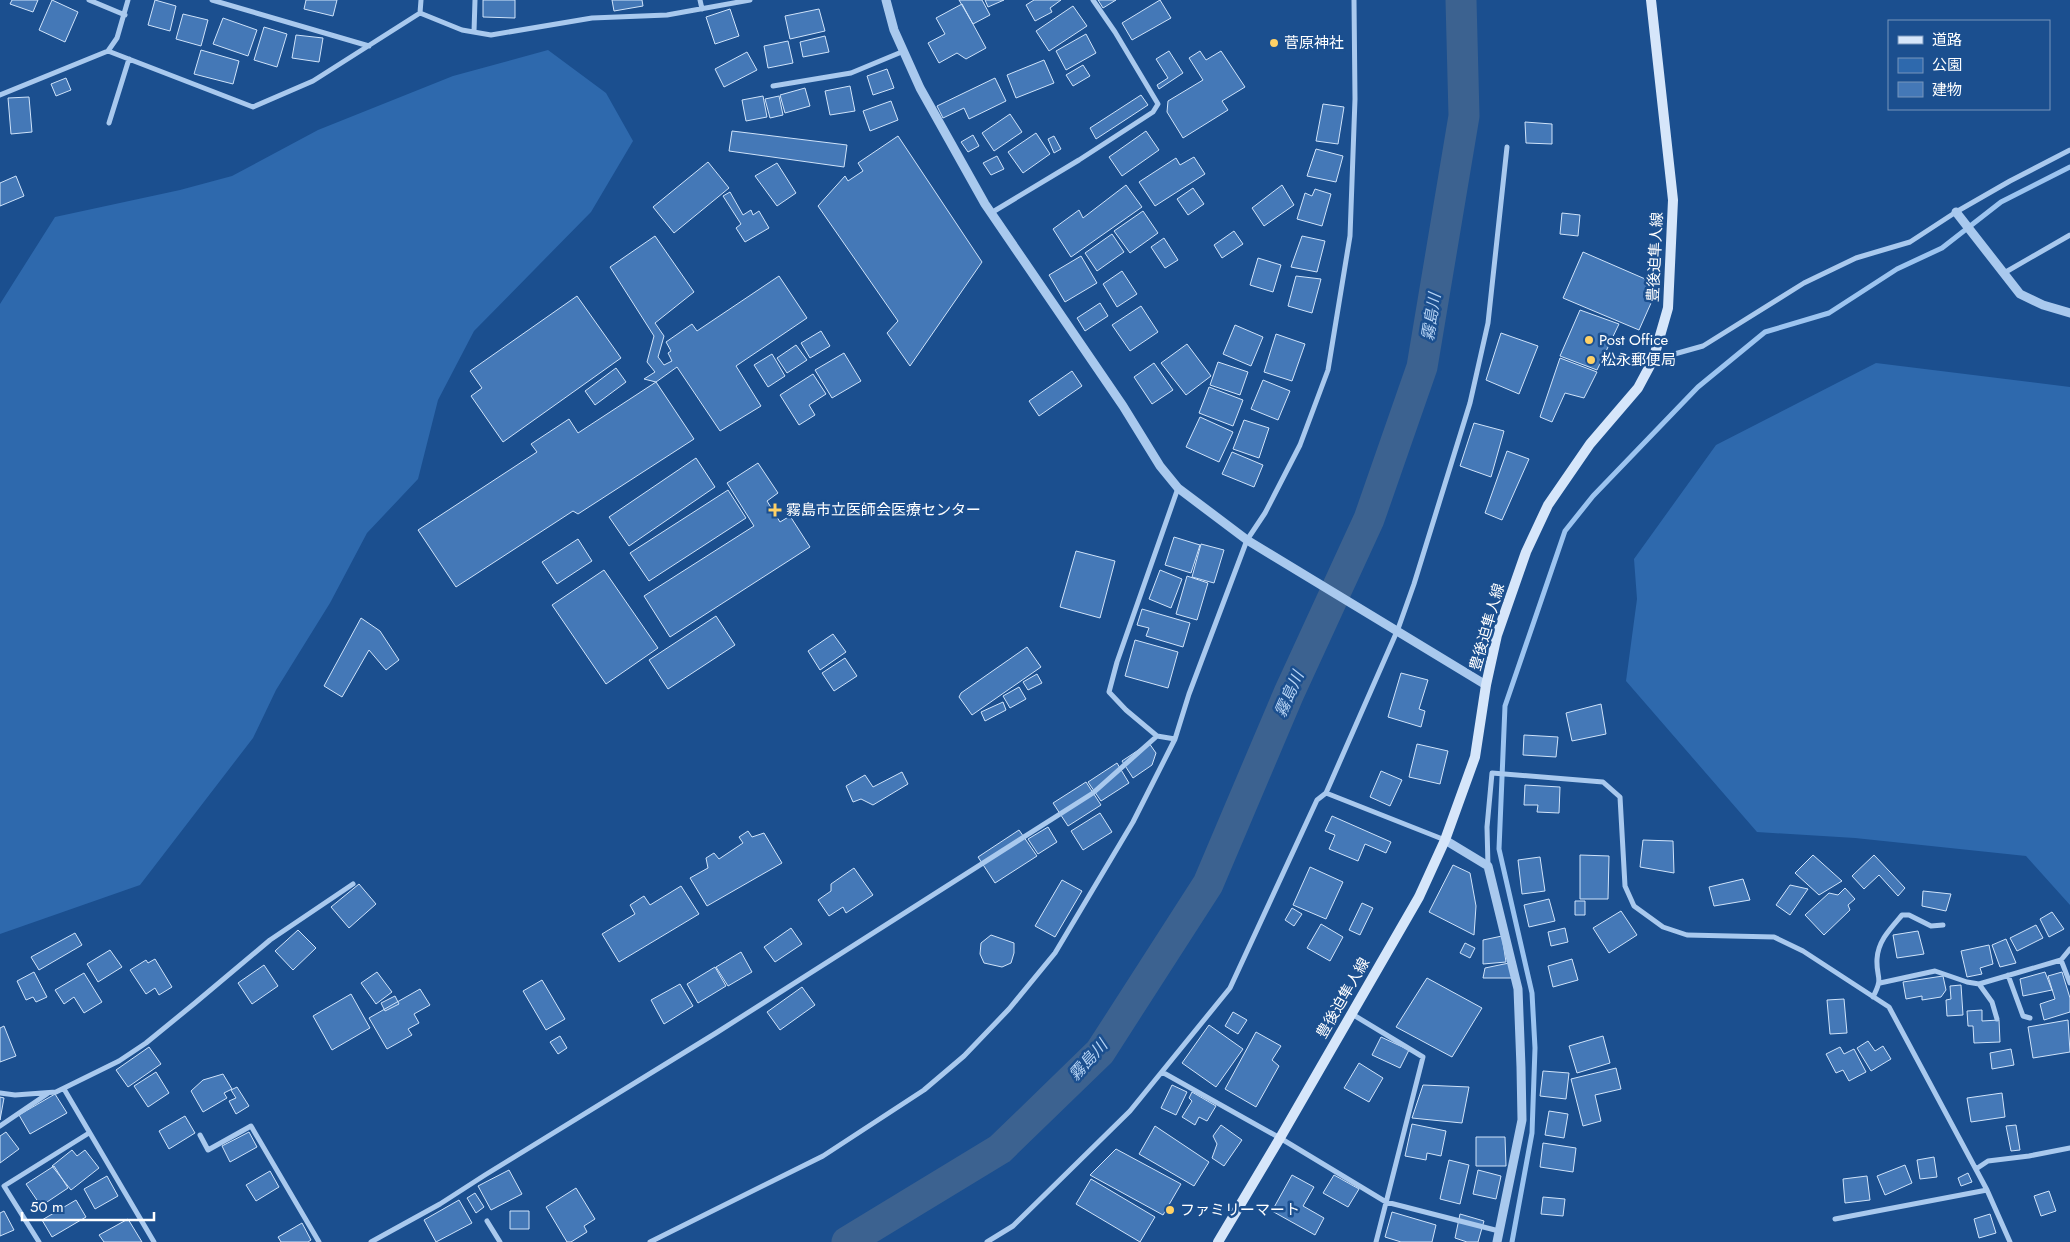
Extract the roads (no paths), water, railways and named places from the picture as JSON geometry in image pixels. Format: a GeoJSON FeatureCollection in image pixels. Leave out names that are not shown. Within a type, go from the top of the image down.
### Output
{"type":"FeatureCollection","features":[{"type":"Feature","properties":{"kind":"main road","name":"豊後迫隼人線"},"geometry":{"type":"LineString","coordinates":[[1218,1242],[1419,897],[1445,840],[1475,758],[1486,685],[1497,635],[1526,552],[1548,505],[1590,444],[1638,388],[1653,360],[1668,308],[1673,200],[1650,0]]}},
{"type":"Feature","properties":{"kind":"street"},"geometry":{"type":"LineString","coordinates":[[89,0],[125,15]]}},
{"type":"Feature","properties":{"kind":"street"},"geometry":{"type":"LineString","coordinates":[[0,95],[108,51],[117,38],[128,0]]}},
{"type":"Feature","properties":{"kind":"street"},"geometry":{"type":"LineString","coordinates":[[212,0],[369,46]]}},
{"type":"Feature","properties":{"kind":"street"},"geometry":{"type":"LineString","coordinates":[[420,13],[421,0]]}},
{"type":"Feature","properties":{"kind":"street"},"geometry":{"type":"LineString","coordinates":[[474,32],[475,0]]}},
{"type":"Feature","properties":{"kind":"street"},"geometry":{"type":"LineString","coordinates":[[700,0],[702,9]]}},
{"type":"Feature","properties":{"kind":"street"},"geometry":{"type":"LineString","coordinates":[[420,13],[462,30],[491,35],[592,18],[667,16],[750,0]]}},
{"type":"Feature","properties":{"kind":"street"},"geometry":{"type":"LineString","coordinates":[[886,0],[894,30],[920,88],[992,213],[1123,406],[1160,466],[1178,488],[1247,540],[1486,685]]}},
{"type":"Feature","properties":{"kind":"street"},"geometry":{"type":"LineString","coordinates":[[992,213],[1153,112],[1158,104],[1115,32],[1093,0]]}},
{"type":"Feature","properties":{"kind":"street"},"geometry":{"type":"LineString","coordinates":[[650,1242],[823,1156],[924,1090],[964,1056],[1009,1009],[1055,954],[1133,822],[1175,739],[1189,694],[1247,540],[1265,513],[1300,445],[1328,370],[1350,236],[1356,99],[1354,0]]}},
{"type":"Feature","properties":{"kind":"street"},"geometry":{"type":"LineString","coordinates":[[108,51],[253,107],[313,81],[420,13]]}},
{"type":"Feature","properties":{"kind":"street"},"geometry":{"type":"LineString","coordinates":[[773,86],[851,73],[904,52]]}},
{"type":"Feature","properties":{"kind":"street"},"geometry":{"type":"LineString","coordinates":[[109,123],[130,59]]}},
{"type":"Feature","properties":{"kind":"street"},"geometry":{"type":"LineString","coordinates":[[987,1242],[1013,1226],[1130,1111],[1230,988],[1317,800],[1326,793],[1398,630],[1449,472],[1474,386],[1488,323],[1507,147]]}},
{"type":"Feature","properties":{"kind":"street"},"geometry":{"type":"LineString","coordinates":[[1653,360],[1703,346],[1804,283],[1856,258],[1910,242],[1959,214],[2010,181],[2070,150]]}},
{"type":"Feature","properties":{"kind":"street"},"geometry":{"type":"LineString","coordinates":[[1959,214],[2020,294],[2043,305],[2070,313]]}},
{"type":"Feature","properties":{"kind":"street"},"geometry":{"type":"LineString","coordinates":[[2004,273],[2070,235]]}},
{"type":"Feature","properties":{"kind":"street"},"geometry":{"type":"LineString","coordinates":[[1175,739],[1157,736],[1126,710],[1110,692],[1121,653],[1178,488]]}},
{"type":"Feature","properties":{"kind":"street"},"geometry":{"type":"LineString","coordinates":[[371,1242],[440,1204],[716,1033],[1093,793],[1157,736]]}},
{"type":"Feature","properties":{"kind":"street"},"geometry":{"type":"LineString","coordinates":[[1498,1242],[1522,1120],[1522,1067],[1518,989],[1488,866],[1488,827],[1492,773],[1603,782],[1620,796],[1624,886],[1634,906],[1663,927],[1687,935],[1774,937],[1803,951],[1889,1007],[1987,1190],[2010,1242]]}},
{"type":"Feature","properties":{"kind":"street"},"geometry":{"type":"LineString","coordinates":[[1326,793],[1445,840],[1488,866]]}},
{"type":"Feature","properties":{"kind":"street"},"geometry":{"type":"LineString","coordinates":[[0,1093],[47,1094],[64,1089],[119,1061],[134,1051],[270,940],[353,884]]}},
{"type":"Feature","properties":{"kind":"street"},"geometry":{"type":"LineString","coordinates":[[1872,997],[1880,983],[1877,959],[1882,939],[1902,915],[1909,915],[1931,926],[1943,924]]}},
{"type":"Feature","properties":{"kind":"street"},"geometry":{"type":"LineString","coordinates":[[1880,983],[1935,971],[1979,984],[2061,960],[2070,949]]}},
{"type":"Feature","properties":{"kind":"street"},"geometry":{"type":"LineString","coordinates":[[2061,960],[2070,984]]}},
{"type":"Feature","properties":{"kind":"street"},"geometry":{"type":"LineString","coordinates":[[2008,975],[2023,1016],[2030,1018]]}},
{"type":"Feature","properties":{"kind":"street"},"geometry":{"type":"LineString","coordinates":[[1979,984],[1992,1002],[1997,1018]]}},
{"type":"Feature","properties":{"kind":"street"},"geometry":{"type":"LineString","coordinates":[[1352,1014],[1423,1057],[1376,1242]]}},
{"type":"Feature","properties":{"kind":"street"},"geometry":{"type":"LineString","coordinates":[[1162,1072],[1280,1138],[1386,1202],[1499,1231]]}},
{"type":"Feature","properties":{"kind":"street"},"geometry":{"type":"LineString","coordinates":[[64,1089],[154,1242]]}},
{"type":"Feature","properties":{"kind":"street"},"geometry":{"type":"LineString","coordinates":[[0,1126],[47,1094]]}},
{"type":"Feature","properties":{"kind":"street"},"geometry":{"type":"LineString","coordinates":[[200,1135],[208,1150],[251,1126],[319,1242]]}},
{"type":"Feature","properties":{"kind":"street"},"geometry":{"type":"LineString","coordinates":[[40,1242],[4,1186],[89,1133]]}},
{"type":"Feature","properties":{"kind":"street"},"geometry":{"type":"LineString","coordinates":[[1976,1169],[1988,1161],[2070,1148]]}},
{"type":"Feature","properties":{"kind":"street"},"geometry":{"type":"LineString","coordinates":[[1835,1219],[1987,1190]]}},
{"type":"Feature","properties":{"kind":"street"},"geometry":{"type":"LineString","coordinates":[[487,1221],[500,1242]]}},
{"type":"Feature","properties":{"kind":"waterway","name":"霧島川"},"geometry":{"type":"LineString","coordinates":[[847,1242],[1000,1149],[1100,1052],[1208,884],[1289,693],[1369,519],[1422,367],[1464,116],[1461,0]]}},
{"type":"Feature","properties":{"kind":"waterway"},"geometry":{"type":"LineString","coordinates":[[1512,1242],[1532,1133],[1535,1048],[1532,993],[1499,849],[1505,706],[1565,531],[1593,496],[1698,387],[1765,332],[1829,313],[1897,269],[1942,248],[2001,202],[2070,167]]}},
{"type":"Feature","properties":{"kind":"place","name":"菅原神社"},"geometry":{"type":"Point","coordinates":[1274,43]}},
{"type":"Feature","properties":{"kind":"place","name":"Post Office"},"geometry":{"type":"Point","coordinates":[1589,340]}},
{"type":"Feature","properties":{"kind":"place","name":"松永郵便局"},"geometry":{"type":"Point","coordinates":[1591,360]}},
{"type":"Feature","properties":{"kind":"place","name":"霧島市立医師会医療センター"},"geometry":{"type":"Point","coordinates":[775,510]}},
{"type":"Feature","properties":{"kind":"place","name":"ファミリーマート"},"geometry":{"type":"Point","coordinates":[1170,1210]}}]}
